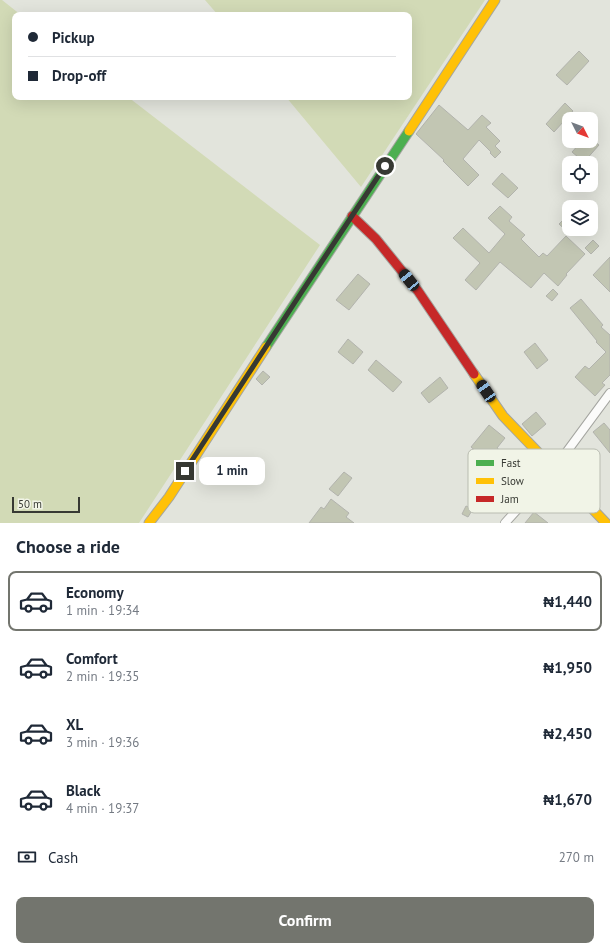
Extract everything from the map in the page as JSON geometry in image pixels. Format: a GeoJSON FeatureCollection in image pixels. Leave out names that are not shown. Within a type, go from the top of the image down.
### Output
{"type":"FeatureCollection","features":[{"type":"Feature","properties":{"kind":"street"},"geometry":{"type":"LineString","coordinates":[[149,523],[169,497],[227,406],[352,216],[444,80],[495,0]]}},
{"type":"Feature","properties":{"kind":"street"},"geometry":{"type":"LineString","coordinates":[[352,216],[376,239],[418,291],[503,416],[535,449]]}},
{"type":"Feature","properties":{"kind":"street"},"geometry":{"type":"LineString","coordinates":[[569,449],[610,393]]}},
{"type":"Feature","properties":{"kind":"street"},"geometry":{"type":"LineString","coordinates":[[505,523],[514,513]]}},
{"type":"Feature","properties":{"kind":"street"},"geometry":{"type":"LineString","coordinates":[[596,513],[606,523]]}},
{"type":"Feature","properties":{"kind":"green space"},"geometry":{"type":"Polygon","coordinates":[[[0,0],[2,0],[17,12],[12,12],[12,100],[132,100],[320,245],[139,523],[0,523],[0,0]]]}},
{"type":"Feature","properties":{"kind":"green space"},"geometry":{"type":"Polygon","coordinates":[[[205,0],[485,0],[361,187],[288,100],[412,100],[412,12],[215,12],[205,0]]]}},
{"type":"Feature","properties":{"kind":"building"},"geometry":{"type":"Polygon","coordinates":[[[579,51],[589,61],[567,85],[556,75],[579,51]]]}},
{"type":"Feature","properties":{"kind":"building"},"geometry":{"type":"Polygon","coordinates":[[[565,103],[573,111],[562,112],[562,123],[554,132],[546,124],[565,103]]]}},
{"type":"Feature","properties":{"kind":"building"},"geometry":{"type":"Polygon","coordinates":[[[439,105],[468,130],[482,115],[491,123],[486,127],[500,141],[495,146],[501,152],[495,158],[479,140],[463,159],[479,175],[468,186],[443,161],[444,160],[416,134],[439,105]]]}},
{"type":"Feature","properties":{"kind":"building"},"geometry":{"type":"Polygon","coordinates":[[[576,148],[596,148],[589,156],[577,156],[572,152],[576,148]]]}},
{"type":"Feature","properties":{"kind":"building"},"geometry":{"type":"Polygon","coordinates":[[[502,173],[518,188],[508,198],[492,184],[502,173]]]}},
{"type":"Feature","properties":{"kind":"building"},"geometry":{"type":"Polygon","coordinates":[[[500,206],[512,217],[509,221],[525,235],[521,239],[539,257],[543,253],[547,256],[566,236],[585,254],[566,274],[567,275],[558,286],[544,273],[531,288],[500,262],[476,290],[465,280],[480,263],[453,238],[463,228],[489,253],[505,234],[488,218],[500,206]]]}},
{"type":"Feature","properties":{"kind":"building"},"geometry":{"type":"Polygon","coordinates":[[[593,240],[599,246],[591,254],[585,248],[593,240]]]}},
{"type":"Feature","properties":{"kind":"building"},"geometry":{"type":"Polygon","coordinates":[[[610,257],[610,292],[593,275],[610,257]]]}},
{"type":"Feature","properties":{"kind":"building"},"geometry":{"type":"Polygon","coordinates":[[[358,274],[370,284],[349,310],[336,300],[358,274]]]}},
{"type":"Feature","properties":{"kind":"building"},"geometry":{"type":"Polygon","coordinates":[[[553,289],[558,294],[552,301],[546,296],[553,289]]]}},
{"type":"Feature","properties":{"kind":"building"},"geometry":{"type":"Polygon","coordinates":[[[581,299],[603,325],[601,327],[610,335],[610,375],[602,383],[605,385],[595,396],[575,377],[585,366],[589,369],[606,352],[596,342],[597,341],[570,308],[581,299]]]}},
{"type":"Feature","properties":{"kind":"building"},"geometry":{"type":"Polygon","coordinates":[[[348,339],[363,352],[353,364],[338,352],[348,339]]]}},
{"type":"Feature","properties":{"kind":"building"},"geometry":{"type":"Polygon","coordinates":[[[535,343],[548,360],[537,369],[524,352],[535,343]]]}},
{"type":"Feature","properties":{"kind":"building"},"geometry":{"type":"Polygon","coordinates":[[[376,360],[402,382],[393,392],[368,370],[376,360]]]}},
{"type":"Feature","properties":{"kind":"building"},"geometry":{"type":"Polygon","coordinates":[[[263,371],[270,377],[262,385],[256,379],[263,371]]]}},
{"type":"Feature","properties":{"kind":"building"},"geometry":{"type":"Polygon","coordinates":[[[440,377],[448,388],[429,403],[421,393],[440,377]]]}},
{"type":"Feature","properties":{"kind":"building"},"geometry":{"type":"Polygon","coordinates":[[[536,412],[546,424],[532,436],[522,424],[536,412]]]}},
{"type":"Feature","properties":{"kind":"building"},"geometry":{"type":"Polygon","coordinates":[[[604,423],[610,430],[610,453],[593,432],[604,423]]]}},
{"type":"Feature","properties":{"kind":"building"},"geometry":{"type":"Polygon","coordinates":[[[489,425],[505,438],[497,448],[498,449],[473,449],[471,447],[489,425]]]}},
{"type":"Feature","properties":{"kind":"building"},"geometry":{"type":"Polygon","coordinates":[[[344,472],[352,478],[338,496],[329,489],[344,472]]]}},
{"type":"Feature","properties":{"kind":"building"},"geometry":{"type":"Polygon","coordinates":[[[331,499],[349,513],[346,517],[354,523],[309,523],[321,507],[324,509],[331,499]]]}},
{"type":"Feature","properties":{"kind":"building"},"geometry":{"type":"Polygon","coordinates":[[[466,506],[468,507],[468,513],[470,513],[468,517],[462,514],[466,506]]]}},
{"type":"Feature","properties":{"kind":"building"},"geometry":{"type":"Polygon","coordinates":[[[533,513],[535,513],[548,523],[525,523],[533,513]]]}},
{"type":"Feature","properties":{"kind":"traffic: fast"},"geometry":{"type":"LineString","coordinates":[[266,347],[409,131]]}},
{"type":"Feature","properties":{"kind":"traffic: slow"},"geometry":{"type":"LineString","coordinates":[[409,131],[495,0]]}},
{"type":"Feature","properties":{"kind":"traffic: slow"},"geometry":{"type":"LineString","coordinates":[[149,523],[169,497],[266,347]]}},
{"type":"Feature","properties":{"kind":"traffic: slow"},"geometry":{"type":"LineString","coordinates":[[474,374],[503,416],[535,449]]}},
{"type":"Feature","properties":{"kind":"traffic: slow"},"geometry":{"type":"LineString","coordinates":[[596,513],[606,523]]}},
{"type":"Feature","properties":{"kind":"traffic: jam"},"geometry":{"type":"LineString","coordinates":[[352,216],[376,239],[418,291],[474,374]]}},
{"type":"Feature","properties":{"kind":"route"},"geometry":{"type":"LineString","coordinates":[[185,471],[385,166]]}}]}
